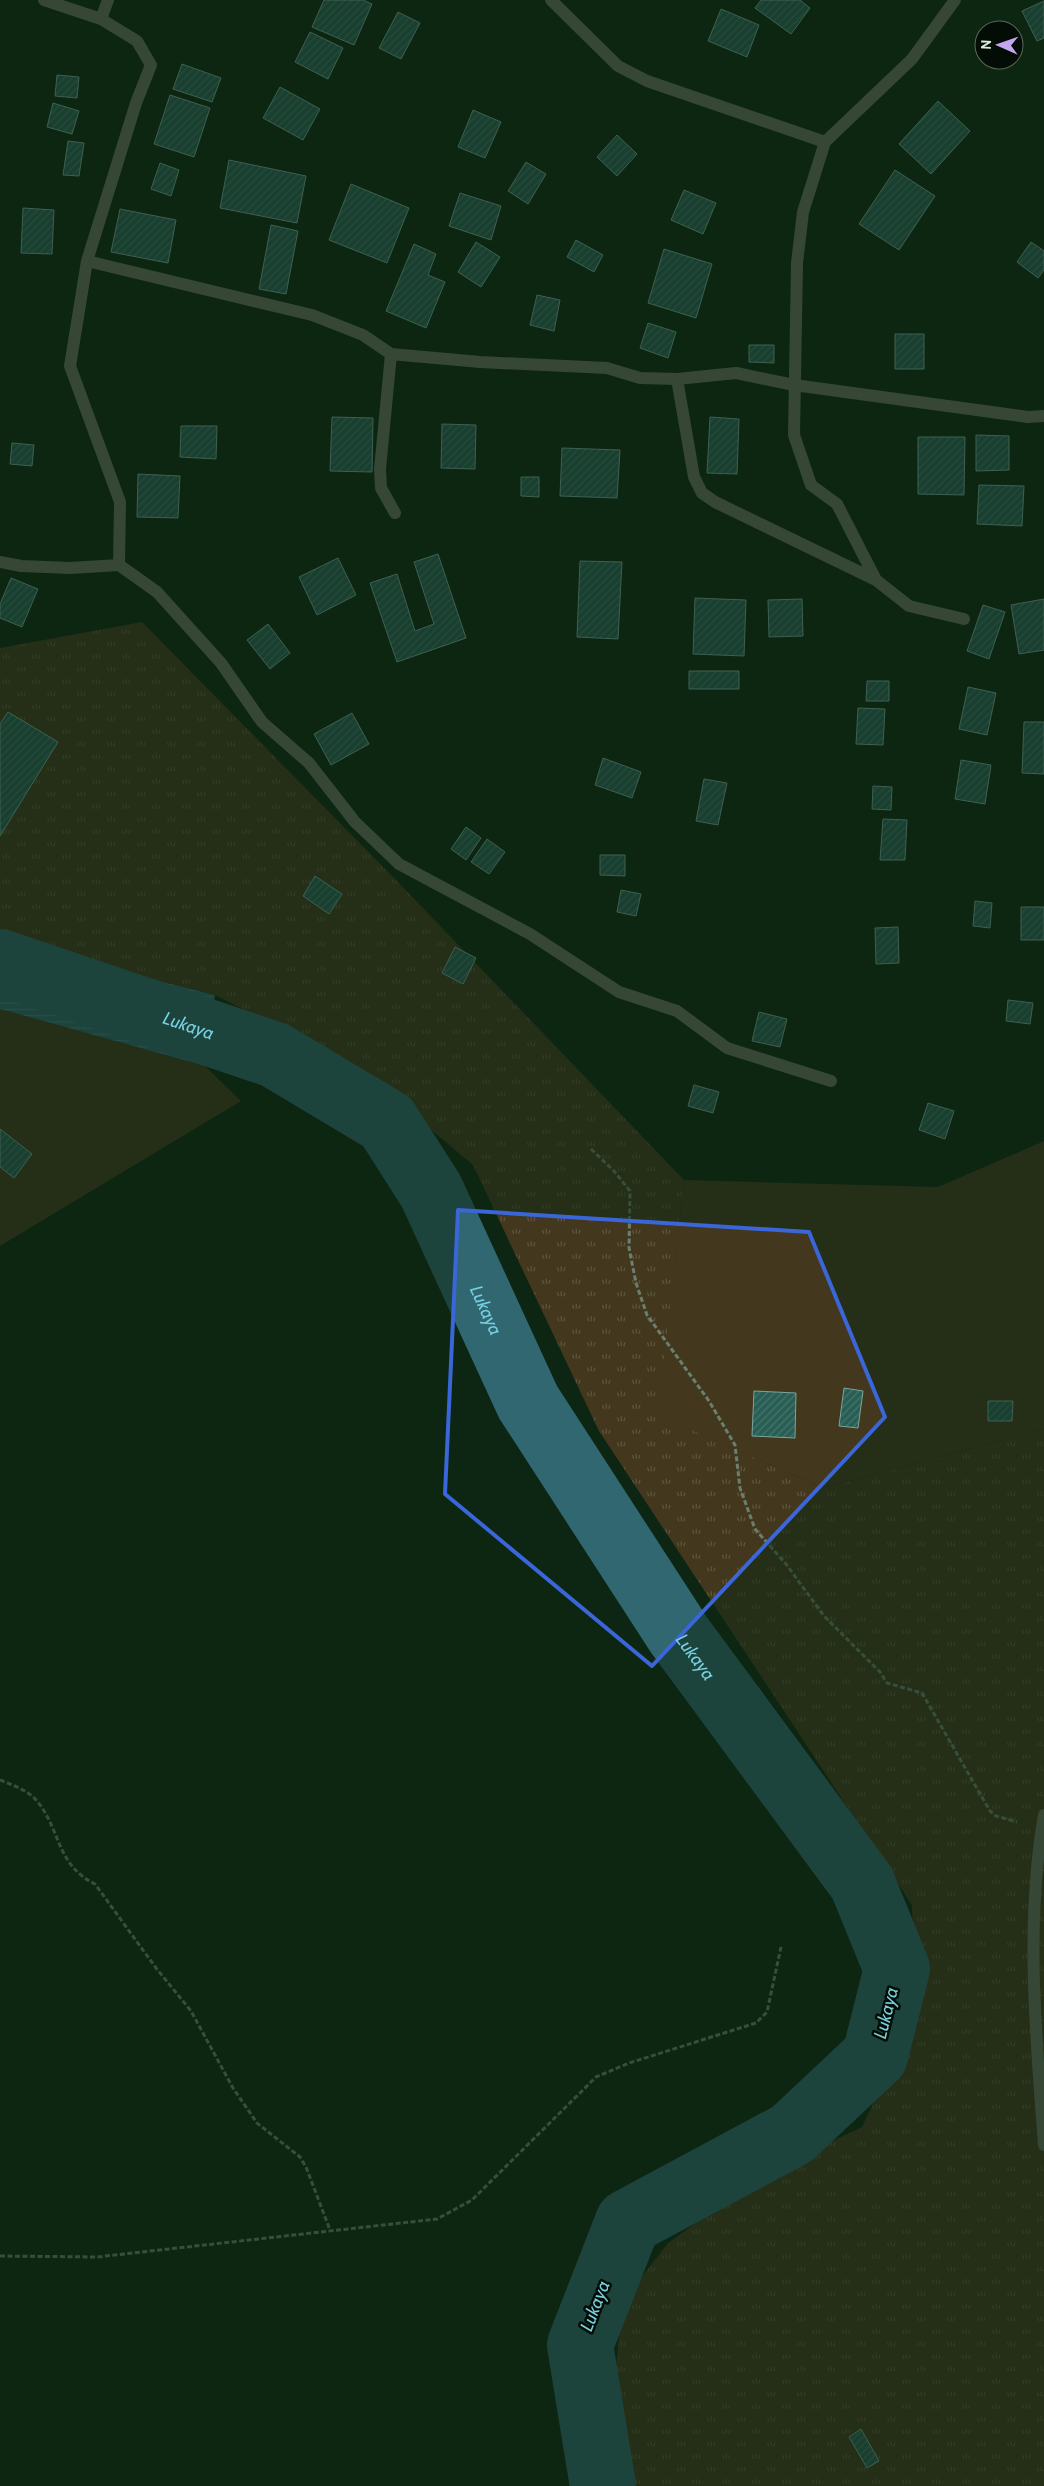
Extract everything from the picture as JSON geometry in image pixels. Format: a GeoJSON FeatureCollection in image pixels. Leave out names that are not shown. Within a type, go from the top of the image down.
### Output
{"type":"FeatureCollection","features":[{"type":"Feature","properties":{"kind":"street"},"geometry":{"type":"LineString","coordinates":[[44,0],[101,19],[137,41],[151,65],[136,103],[87,261],[70,366],[120,502],[119,565]]}},
{"type":"Feature","properties":{"kind":"street"},"geometry":{"type":"LineString","coordinates":[[101,19],[108,0]]}},
{"type":"Feature","properties":{"kind":"street"},"geometry":{"type":"LineString","coordinates":[[551,0],[618,66],[647,81],[825,142]]}},
{"type":"Feature","properties":{"kind":"street"},"geometry":{"type":"LineString","coordinates":[[876,580],[837,504],[811,485],[794,436],[797,263],[803,212],[825,142],[912,60],[955,0]]}},
{"type":"Feature","properties":{"kind":"street"},"geometry":{"type":"LineString","coordinates":[[87,261],[312,315],[363,336],[391,354],[480,362],[607,368],[640,378],[677,379],[736,373],[794,385],[1028,417],[1044,416]]}},
{"type":"Feature","properties":{"kind":"street"},"geometry":{"type":"LineString","coordinates":[[391,354],[380,469],[381,488],[394,513]]}},
{"type":"Feature","properties":{"kind":"street"},"geometry":{"type":"LineString","coordinates":[[677,379],[694,477],[702,493],[715,502],[876,580],[909,606],[964,619]]}},
{"type":"Feature","properties":{"kind":"street"},"geometry":{"type":"LineString","coordinates":[[0,562],[21,566],[70,568],[119,565],[157,592],[221,663],[262,722],[309,763],[354,822],[399,864],[530,934],[619,992],[677,1011],[727,1048],[831,1081]]}},
{"type":"Feature","properties":{"kind":"street"},"geometry":{"type":"LineString","coordinates":[[1044,1815],[1035,1892],[1035,2009],[1044,2145]]}},
{"type":"Feature","properties":{"kind":"path"},"geometry":{"type":"LineString","coordinates":[[591,1149],[614,1171],[630,1191],[629,1248],[641,1299],[651,1321],[709,1401],[735,1445],[740,1488],[755,1529],[786,1564],[824,1616],[880,1672],[887,1683],[922,1693],[990,1811],[996,1816],[1042,1830]]}},
{"type":"Feature","properties":{"kind":"path"},"geometry":{"type":"LineString","coordinates":[[0,1780],[36,1799],[46,1814],[63,1855],[81,1877],[95,1884],[156,1968],[191,2011],[233,2088],[257,2123],[300,2157],[306,2167],[330,2230]]}},
{"type":"Feature","properties":{"kind":"path"},"geometry":{"type":"LineString","coordinates":[[0,2256],[97,2257],[437,2219],[472,2200],[596,2077],[629,2062],[756,2023],[767,2012],[781,1948]]}},
{"type":"Feature","properties":{"kind":"highlighted area"},"geometry":{"type":"Polygon","coordinates":[[[458,1210],[809,1232],[885,1417],[652,1666],[445,1494],[458,1210]]]}},
{"type":"Feature","properties":{"kind":"green space"},"geometry":{"type":"Polygon","coordinates":[[[142,622],[397,881],[684,1180],[659,1415],[823,1488],[1044,1429],[1044,2486],[633,2486],[612,2404],[623,2301],[668,2243],[763,2174],[862,2127],[915,2016],[912,1905],[599,1431],[473,1165],[359,1069],[215,995],[0,941],[0,648],[142,622]]]}},
{"type":"Feature","properties":{"kind":"green space"},"geometry":{"type":"Polygon","coordinates":[[[0,1009],[205,1066],[241,1101],[0,1246],[0,1009]]]}},
{"type":"Feature","properties":{"kind":"green space"},"geometry":{"type":"Polygon","coordinates":[[[1044,1141],[1044,1429],[823,1488],[658,1415],[684,1180],[938,1187],[1044,1141]]]}},
{"type":"Feature","properties":{"kind":"water"},"geometry":{"type":"Polygon","coordinates":[[[0,941],[215,995],[205,1066],[0,1009],[0,941]]]}},
{"type":"Feature","properties":{"kind":"building"},"geometry":{"type":"Polygon","coordinates":[[[324,0],[363,0],[372,4],[354,45],[312,27],[324,0]]]}},
{"type":"Feature","properties":{"kind":"building"},"geometry":{"type":"Polygon","coordinates":[[[761,0],[800,0],[810,8],[791,34],[755,8],[761,0]]]}},
{"type":"Feature","properties":{"kind":"building"},"geometry":{"type":"Polygon","coordinates":[[[1044,1],[1044,38],[1037,41],[1022,11],[1044,1]]]}},
{"type":"Feature","properties":{"kind":"building"},"geometry":{"type":"Polygon","coordinates":[[[721,9],[759,25],[747,57],[708,41],[721,9]]]}},
{"type":"Feature","properties":{"kind":"building"},"geometry":{"type":"Polygon","coordinates":[[[398,12],[420,23],[401,59],[379,48],[398,12]]]}},
{"type":"Feature","properties":{"kind":"building"},"geometry":{"type":"Polygon","coordinates":[[[310,32],[343,48],[328,79],[295,62],[310,32]]]}},
{"type":"Feature","properties":{"kind":"building"},"geometry":{"type":"Polygon","coordinates":[[[182,64],[221,78],[212,102],[173,89],[182,64]]]}},
{"type":"Feature","properties":{"kind":"building"},"geometry":{"type":"Polygon","coordinates":[[[57,75],[79,77],[77,98],[55,96],[57,75]]]}},
{"type":"Feature","properties":{"kind":"building"},"geometry":{"type":"Polygon","coordinates":[[[280,87],[320,109],[303,140],[263,118],[280,87]]]}},
{"type":"Feature","properties":{"kind":"building"},"geometry":{"type":"Polygon","coordinates":[[[170,95],[210,108],[194,157],[154,144],[170,95]]]}},
{"type":"Feature","properties":{"kind":"building"},"geometry":{"type":"Polygon","coordinates":[[[938,101],[970,131],[931,174],[899,144],[938,101]]]}},
{"type":"Feature","properties":{"kind":"building"},"geometry":{"type":"Polygon","coordinates":[[[53,103],[79,111],[72,134],[47,127],[53,103]]]}},
{"type":"Feature","properties":{"kind":"building"},"geometry":{"type":"Polygon","coordinates":[[[473,110],[501,122],[485,158],[458,147],[473,110]]]}},
{"type":"Feature","properties":{"kind":"building"},"geometry":{"type":"Polygon","coordinates":[[[617,135],[637,154],[617,176],[597,157],[617,135]]]}},
{"type":"Feature","properties":{"kind":"building"},"geometry":{"type":"Polygon","coordinates":[[[68,141],[84,143],[79,176],[63,175],[68,141]]]}},
{"type":"Feature","properties":{"kind":"building"},"geometry":{"type":"Polygon","coordinates":[[[229,160],[306,176],[297,223],[220,208],[229,160]]]}},
{"type":"Feature","properties":{"kind":"building"},"geometry":{"type":"Polygon","coordinates":[[[526,162],[546,174],[528,204],[508,191],[526,162]]]}},
{"type":"Feature","properties":{"kind":"building"},"geometry":{"type":"Polygon","coordinates":[[[160,163],[179,170],[171,196],[151,189],[160,163]]]}},
{"type":"Feature","properties":{"kind":"building"},"geometry":{"type":"Polygon","coordinates":[[[895,170],[935,196],[899,250],[859,224],[895,170]]]}},
{"type":"Feature","properties":{"kind":"building"},"geometry":{"type":"Polygon","coordinates":[[[351,184],[409,208],[387,263],[329,240],[351,184]]]}},
{"type":"Feature","properties":{"kind":"building"},"geometry":{"type":"Polygon","coordinates":[[[684,190],[716,203],[703,234],[671,220],[684,190]]]}},
{"type":"Feature","properties":{"kind":"building"},"geometry":{"type":"Polygon","coordinates":[[[460,193],[501,206],[491,240],[449,226],[460,193]]]}},
{"type":"Feature","properties":{"kind":"building"},"geometry":{"type":"Polygon","coordinates":[[[23,208],[54,210],[52,254],[21,253],[23,208]]]}},
{"type":"Feature","properties":{"kind":"building"},"geometry":{"type":"Polygon","coordinates":[[[120,209],[176,220],[168,263],[111,252],[120,209]]]}},
{"type":"Feature","properties":{"kind":"building"},"geometry":{"type":"Polygon","coordinates":[[[271,225],[298,231],[286,294],[259,289],[271,225]]]}},
{"type":"Feature","properties":{"kind":"building"},"geometry":{"type":"Polygon","coordinates":[[[576,240],[603,255],[594,272],[567,257],[576,240]]]}},
{"type":"Feature","properties":{"kind":"building"},"geometry":{"type":"Polygon","coordinates":[[[476,242],[500,257],[481,287],[458,272],[476,242]]]}},
{"type":"Feature","properties":{"kind":"building"},"geometry":{"type":"Polygon","coordinates":[[[1031,242],[1044,251],[1044,270],[1038,278],[1017,262],[1031,242]]]}},
{"type":"Feature","properties":{"kind":"building"},"geometry":{"type":"Polygon","coordinates":[[[414,244],[436,254],[428,275],[445,282],[426,328],[386,311],[414,244]]]}},
{"type":"Feature","properties":{"kind":"building"},"geometry":{"type":"Polygon","coordinates":[[[664,249],[712,264],[696,318],[648,303],[664,249]]]}},
{"type":"Feature","properties":{"kind":"building"},"geometry":{"type":"Polygon","coordinates":[[[537,295],[560,300],[554,331],[530,325],[537,295]]]}},
{"type":"Feature","properties":{"kind":"building"},"geometry":{"type":"Polygon","coordinates":[[[648,323],[676,332],[668,358],[640,348],[648,323]]]}},
{"type":"Feature","properties":{"kind":"building"},"geometry":{"type":"Polygon","coordinates":[[[895,334],[924,334],[924,369],[895,369],[895,334]]]}},
{"type":"Feature","properties":{"kind":"building"},"geometry":{"type":"Polygon","coordinates":[[[749,345],[774,345],[774,363],[749,362],[749,345]]]}},
{"type":"Feature","properties":{"kind":"building"},"geometry":{"type":"Polygon","coordinates":[[[332,417],[373,418],[372,472],[330,471],[332,417]]]}},
{"type":"Feature","properties":{"kind":"building"},"geometry":{"type":"Polygon","coordinates":[[[710,417],[739,419],[737,474],[707,473],[710,417]]]}},
{"type":"Feature","properties":{"kind":"building"},"geometry":{"type":"Polygon","coordinates":[[[442,424],[476,425],[475,469],[441,468],[442,424]]]}},
{"type":"Feature","properties":{"kind":"building"},"geometry":{"type":"Polygon","coordinates":[[[181,426],[217,426],[216,459],[180,457],[181,426]]]}},
{"type":"Feature","properties":{"kind":"building"},"geometry":{"type":"Polygon","coordinates":[[[976,435],[1009,436],[1009,470],[976,471],[976,435]]]}},
{"type":"Feature","properties":{"kind":"building"},"geometry":{"type":"Polygon","coordinates":[[[918,437],[965,437],[964,495],[918,494],[918,437]]]}},
{"type":"Feature","properties":{"kind":"building"},"geometry":{"type":"Polygon","coordinates":[[[12,443],[34,445],[32,466],[10,464],[12,443]]]}},
{"type":"Feature","properties":{"kind":"building"},"geometry":{"type":"Polygon","coordinates":[[[562,448],[620,450],[617,498],[560,496],[562,448]]]}},
{"type":"Feature","properties":{"kind":"building"},"geometry":{"type":"Polygon","coordinates":[[[138,474],[180,476],[178,518],[137,517],[138,474]]]}},
{"type":"Feature","properties":{"kind":"building"},"geometry":{"type":"Polygon","coordinates":[[[521,477],[539,477],[539,497],[521,496],[521,477]]]}},
{"type":"Feature","properties":{"kind":"building"},"geometry":{"type":"Polygon","coordinates":[[[979,485],[1024,486],[1022,526],[977,524],[979,485]]]}},
{"type":"Feature","properties":{"kind":"building"},"geometry":{"type":"Polygon","coordinates":[[[438,554],[466,638],[397,662],[370,583],[397,574],[415,631],[434,624],[414,562],[438,554]]]}},
{"type":"Feature","properties":{"kind":"building"},"geometry":{"type":"Polygon","coordinates":[[[338,558],[356,595],[317,615],[299,577],[338,558]]]}},
{"type":"Feature","properties":{"kind":"building"},"geometry":{"type":"Polygon","coordinates":[[[580,561],[622,562],[618,639],[577,637],[580,561]]]}},
{"type":"Feature","properties":{"kind":"building"},"geometry":{"type":"Polygon","coordinates":[[[11,578],[38,589],[22,627],[0,618],[0,604],[11,578]]]}},
{"type":"Feature","properties":{"kind":"building"},"geometry":{"type":"Polygon","coordinates":[[[695,598],[746,600],[744,656],[693,654],[695,598]]]}},
{"type":"Feature","properties":{"kind":"building"},"geometry":{"type":"Polygon","coordinates":[[[802,599],[803,636],[769,637],[768,600],[802,599]]]}},
{"type":"Feature","properties":{"kind":"building"},"geometry":{"type":"Polygon","coordinates":[[[1044,599],[1044,650],[1019,654],[1011,605],[1044,599]]]}},
{"type":"Feature","properties":{"kind":"building"},"geometry":{"type":"Polygon","coordinates":[[[983,605],[1005,612],[989,659],[967,651],[983,605]]]}},
{"type":"Feature","properties":{"kind":"building"},"geometry":{"type":"Polygon","coordinates":[[[268,624],[290,653],[270,669],[247,640],[268,624]]]}},
{"type":"Feature","properties":{"kind":"building"},"geometry":{"type":"Polygon","coordinates":[[[689,671],[739,671],[739,689],[689,689],[689,671]]]}},
{"type":"Feature","properties":{"kind":"building"},"geometry":{"type":"Polygon","coordinates":[[[867,681],[889,681],[889,701],[866,701],[867,681]]]}},
{"type":"Feature","properties":{"kind":"building"},"geometry":{"type":"Polygon","coordinates":[[[968,687],[996,693],[987,735],[959,729],[968,687]]]}},
{"type":"Feature","properties":{"kind":"building"},"geometry":{"type":"Polygon","coordinates":[[[858,708],[885,709],[883,745],[856,744],[858,708]]]}},
{"type":"Feature","properties":{"kind":"building"},"geometry":{"type":"Polygon","coordinates":[[[8,712],[58,742],[0,836],[0,724],[8,712]]]}},
{"type":"Feature","properties":{"kind":"building"},"geometry":{"type":"Polygon","coordinates":[[[352,713],[369,744],[331,765],[314,734],[352,713]]]}},
{"type":"Feature","properties":{"kind":"building"},"geometry":{"type":"Polygon","coordinates":[[[1024,722],[1044,722],[1044,774],[1022,773],[1024,722]]]}},
{"type":"Feature","properties":{"kind":"building"},"geometry":{"type":"Polygon","coordinates":[[[603,758],[641,772],[632,798],[595,785],[603,758]]]}},
{"type":"Feature","properties":{"kind":"building"},"geometry":{"type":"Polygon","coordinates":[[[961,760],[991,765],[985,804],[955,799],[961,760]]]}},
{"type":"Feature","properties":{"kind":"building"},"geometry":{"type":"Polygon","coordinates":[[[704,779],[727,783],[718,825],[696,821],[704,779]]]}},
{"type":"Feature","properties":{"kind":"building"},"geometry":{"type":"Polygon","coordinates":[[[873,786],[892,787],[891,810],[872,809],[873,786]]]}},
{"type":"Feature","properties":{"kind":"building"},"geometry":{"type":"Polygon","coordinates":[[[883,819],[907,820],[905,860],[880,860],[883,819]]]}},
{"type":"Feature","properties":{"kind":"building"},"geometry":{"type":"Polygon","coordinates":[[[466,827],[481,838],[466,860],[451,849],[466,827]]]}},
{"type":"Feature","properties":{"kind":"building"},"geometry":{"type":"Polygon","coordinates":[[[487,839],[505,852],[489,874],[471,862],[487,839]]]}},
{"type":"Feature","properties":{"kind":"building"},"geometry":{"type":"Polygon","coordinates":[[[600,855],[625,855],[625,876],[600,875],[600,855]]]}},
{"type":"Feature","properties":{"kind":"building"},"geometry":{"type":"Polygon","coordinates":[[[315,876],[342,894],[329,914],[303,896],[315,876]]]}},
{"type":"Feature","properties":{"kind":"building"},"geometry":{"type":"Polygon","coordinates":[[[621,890],[641,894],[636,916],[617,912],[621,890]]]}},
{"type":"Feature","properties":{"kind":"building"},"geometry":{"type":"Polygon","coordinates":[[[975,901],[992,903],[990,928],[973,926],[975,901]]]}},
{"type":"Feature","properties":{"kind":"building"},"geometry":{"type":"Polygon","coordinates":[[[1021,907],[1044,907],[1044,940],[1021,940],[1021,907]]]}},
{"type":"Feature","properties":{"kind":"building"},"geometry":{"type":"Polygon","coordinates":[[[898,927],[899,963],[876,964],[875,928],[898,927]]]}},
{"type":"Feature","properties":{"kind":"building"},"geometry":{"type":"Polygon","coordinates":[[[455,947],[476,958],[463,984],[442,973],[455,947]]]}},
{"type":"Feature","properties":{"kind":"building"},"geometry":{"type":"Polygon","coordinates":[[[1008,1000],[1033,1003],[1030,1024],[1006,1021],[1008,1000]]]}},
{"type":"Feature","properties":{"kind":"building"},"geometry":{"type":"Polygon","coordinates":[[[759,1012],[787,1019],[780,1047],[752,1041],[759,1012]]]}},
{"type":"Feature","properties":{"kind":"building"},"geometry":{"type":"Polygon","coordinates":[[[694,1085],[719,1092],[713,1113],[688,1106],[694,1085]]]}},
{"type":"Feature","properties":{"kind":"building"},"geometry":{"type":"Polygon","coordinates":[[[928,1103],[954,1111],[945,1139],[919,1130],[928,1103]]]}},
{"type":"Feature","properties":{"kind":"building"},"geometry":{"type":"Polygon","coordinates":[[[0,1129],[32,1154],[14,1178],[0,1167],[0,1129]]]}},
{"type":"Feature","properties":{"kind":"building"},"geometry":{"type":"Polygon","coordinates":[[[844,1388],[863,1391],[858,1428],[839,1426],[844,1388]]]}},
{"type":"Feature","properties":{"kind":"building"},"geometry":{"type":"Polygon","coordinates":[[[754,1391],[796,1393],[795,1438],[752,1436],[754,1391]]]}},
{"type":"Feature","properties":{"kind":"building"},"geometry":{"type":"Polygon","coordinates":[[[988,1401],[1013,1401],[1012,1421],[988,1421],[988,1401]]]}},
{"type":"Feature","properties":{"kind":"building"},"geometry":{"type":"Polygon","coordinates":[[[861,2429],[879,2461],[867,2468],[849,2437],[861,2429]]]}},
{"type":"Feature","properties":{"kind":"waterway","name":"Lukaya"},"geometry":{"type":"LineString","coordinates":[[0,962],[275,1055],[387,1122],[431,1191],[528,1402],[679,1635],[862,1883],[897,1969],[875,2056],[792,2134],[628,2222],[580,2345],[603,2486]]}}]}
